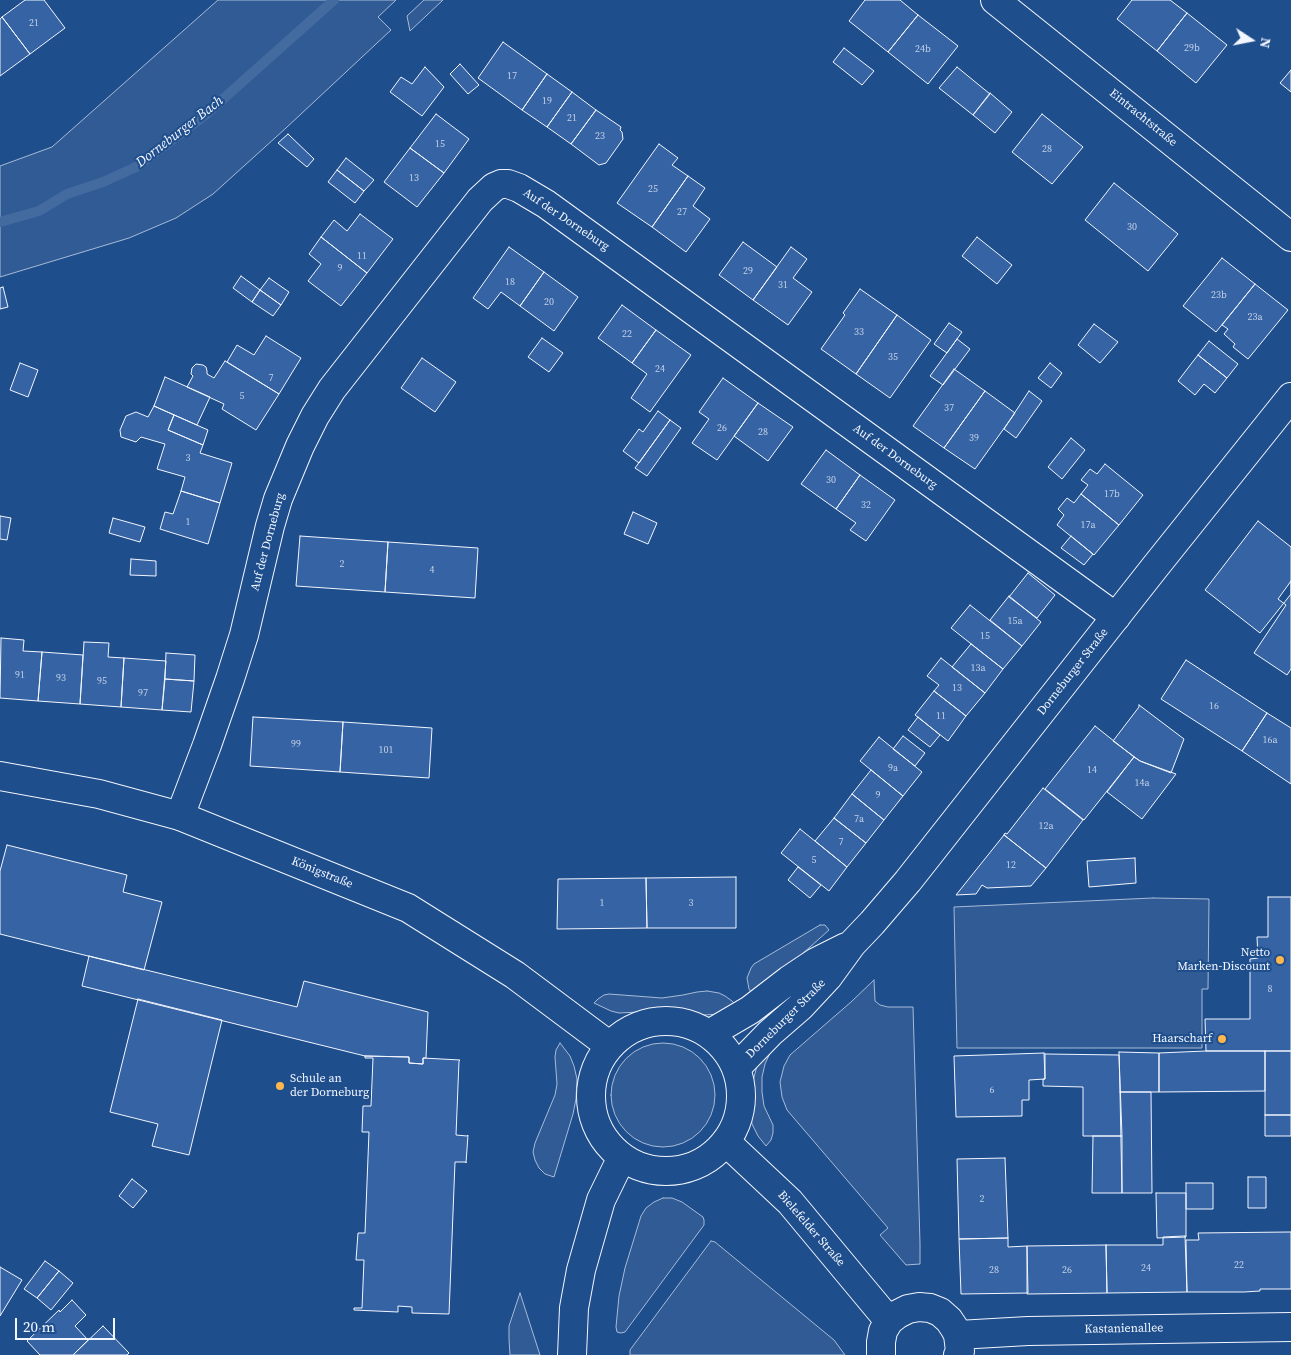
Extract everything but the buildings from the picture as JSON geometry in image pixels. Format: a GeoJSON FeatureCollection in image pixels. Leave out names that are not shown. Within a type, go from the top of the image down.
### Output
{"type":"FeatureCollection","features":[{"type":"Feature","properties":{"kind":"street","name":"Eintrachtstraße"},"geometry":{"type":"LineString","coordinates":[[995,0],[1291,237]]}},
{"type":"Feature","properties":{"kind":"street","name":"Auf der Dorneburg"},"geometry":{"type":"LineString","coordinates":[[180,816],[207,745],[244,635],[278,498],[315,416],[332,389],[480,200],[494,187],[501,184],[508,184],[518,188],[546,204],[1116,617]]}},
{"type":"Feature","properties":{"kind":"street","name":"Dorneburger Straße"},"geometry":{"type":"LineString","coordinates":[[736,1068],[770,1033],[806,1001],[828,977],[852,944],[908,881],[1291,397]]}},
{"type":"Feature","properties":{"kind":"street","name":"Königstraße"},"geometry":{"type":"LineString","coordinates":[[0,776],[98,794],[180,816],[408,908],[515,975],[610,1046]]}},
{"type":"Feature","properties":{"kind":"street","name":"Dorneburger Straße"},"geometry":{"type":"LineString","coordinates":[[709,1034],[750,1010],[816,962],[852,944]]}},
{"type":"Feature","properties":{"kind":"street"},"geometry":{"type":"LineString","coordinates":[[657,1021],[675,1021],[693,1025],[709,1034],[725,1049],[736,1068],[741,1087],[741,1106],[735,1125],[726,1142],[704,1161],[691,1167],[674,1171],[655,1171],[638,1166],[622,1157],[607,1143],[596,1124],[591,1104],[592,1083],[598,1063],[610,1046],[623,1034],[639,1025],[657,1021]]}},
{"type":"Feature","properties":{"kind":"street","name":"Bielefelder Straße"},"geometry":{"type":"LineString","coordinates":[[726,1142],[790,1202],[889,1321]]}},
{"type":"Feature","properties":{"kind":"street"},"geometry":{"type":"LineString","coordinates":[[572,1355],[574,1308],[582,1270],[602,1200],[622,1157]]}},
{"type":"Feature","properties":{"kind":"street"},"geometry":{"type":"LineString","coordinates":[[881,1355],[883,1331],[889,1321],[908,1309],[919,1306],[940,1312],[949,1320],[956,1328],[958,1345]]}},
{"type":"Feature","properties":{"kind":"street","name":"Kastanienallee"},"geometry":{"type":"LineString","coordinates":[[958,1345],[1028,1331],[1291,1327]]}},
{"type":"Feature","properties":{"kind":"shaded area"},"geometry":{"type":"Polygon","coordinates":[[[218,0],[396,0],[378,17],[391,30],[213,194],[176,218],[129,238],[0,277],[0,166],[52,147],[218,0]]]}},
{"type":"Feature","properties":{"kind":"shaded area"},"geometry":{"type":"Polygon","coordinates":[[[424,0],[443,0],[410,31],[407,16],[424,0]]]}},
{"type":"Feature","properties":{"kind":"shaded area"},"geometry":{"type":"Polygon","coordinates":[[[1153,898],[1209,899],[1208,989],[1202,989],[1202,1048],[957,1048],[954,907],[1153,898]]]}},
{"type":"Feature","properties":{"kind":"shaded area"},"geometry":{"type":"Polygon","coordinates":[[[820,925],[825,925],[829,930],[753,995],[749,989],[747,978],[754,964],[820,925]]]}},
{"type":"Feature","properties":{"kind":"shaded area"},"geometry":{"type":"Polygon","coordinates":[[[874,980],[875,1001],[880,1005],[888,1007],[913,1007],[920,1264],[906,1265],[880,1235],[888,1228],[787,1110],[782,1097],[780,1082],[784,1066],[790,1055],[874,980]]]}},
{"type":"Feature","properties":{"kind":"shaded area"},"geometry":{"type":"Polygon","coordinates":[[[707,991],[725,996],[737,1006],[721,1014],[703,1015],[672,1008],[619,1013],[594,1003],[604,995],[609,994],[662,998],[707,991]]]}},
{"type":"Feature","properties":{"kind":"shaded area"},"geometry":{"type":"Polygon","coordinates":[[[560,1043],[570,1056],[577,1079],[573,1114],[554,1177],[545,1174],[539,1168],[533,1152],[555,1095],[557,1084],[555,1057],[560,1043]]]}},
{"type":"Feature","properties":{"kind":"shaded area"},"geometry":{"type":"Polygon","coordinates":[[[663,1043],[683,1047],[700,1058],[711,1075],[715,1095],[711,1115],[700,1132],[683,1143],[663,1147],[643,1143],[626,1132],[615,1115],[611,1095],[615,1075],[626,1058],[643,1047],[663,1043]]]}},
{"type":"Feature","properties":{"kind":"shaded area"},"geometry":{"type":"Polygon","coordinates":[[[771,1051],[762,1077],[764,1106],[773,1125],[771,1140],[766,1146],[752,1124],[750,1111],[752,1085],[758,1062],[771,1051]]]}},
{"type":"Feature","properties":{"kind":"shaded area"},"geometry":{"type":"Polygon","coordinates":[[[663,1198],[672,1198],[682,1202],[703,1217],[704,1225],[625,1332],[617,1332],[619,1296],[625,1268],[641,1216],[646,1208],[663,1198]]]}},
{"type":"Feature","properties":{"kind":"shaded area"},"geometry":{"type":"Polygon","coordinates":[[[711,1241],[715,1242],[834,1340],[845,1355],[630,1355],[630,1350],[711,1241]]]}},
{"type":"Feature","properties":{"kind":"shaded area"},"geometry":{"type":"Polygon","coordinates":[[[520,1293],[540,1355],[510,1355],[509,1326],[520,1293]]]}},
{"type":"Feature","properties":{"kind":"waterway","name":"Dorneburger Bach"},"geometry":{"type":"LineString","coordinates":[[0,222],[39,211],[67,194],[103,182],[136,167],[204,116],[334,0]]}},
{"type":"Feature","properties":{"kind":"place","name":"Netto Marken-Discount"},"geometry":{"type":"Point","coordinates":[1280,960]}},
{"type":"Feature","properties":{"kind":"place","name":"Haarscharf"},"geometry":{"type":"Point","coordinates":[1222,1039]}},
{"type":"Feature","properties":{"kind":"place","name":"Schule an der Dorneburg"},"geometry":{"type":"Point","coordinates":[280,1086]}}]}
